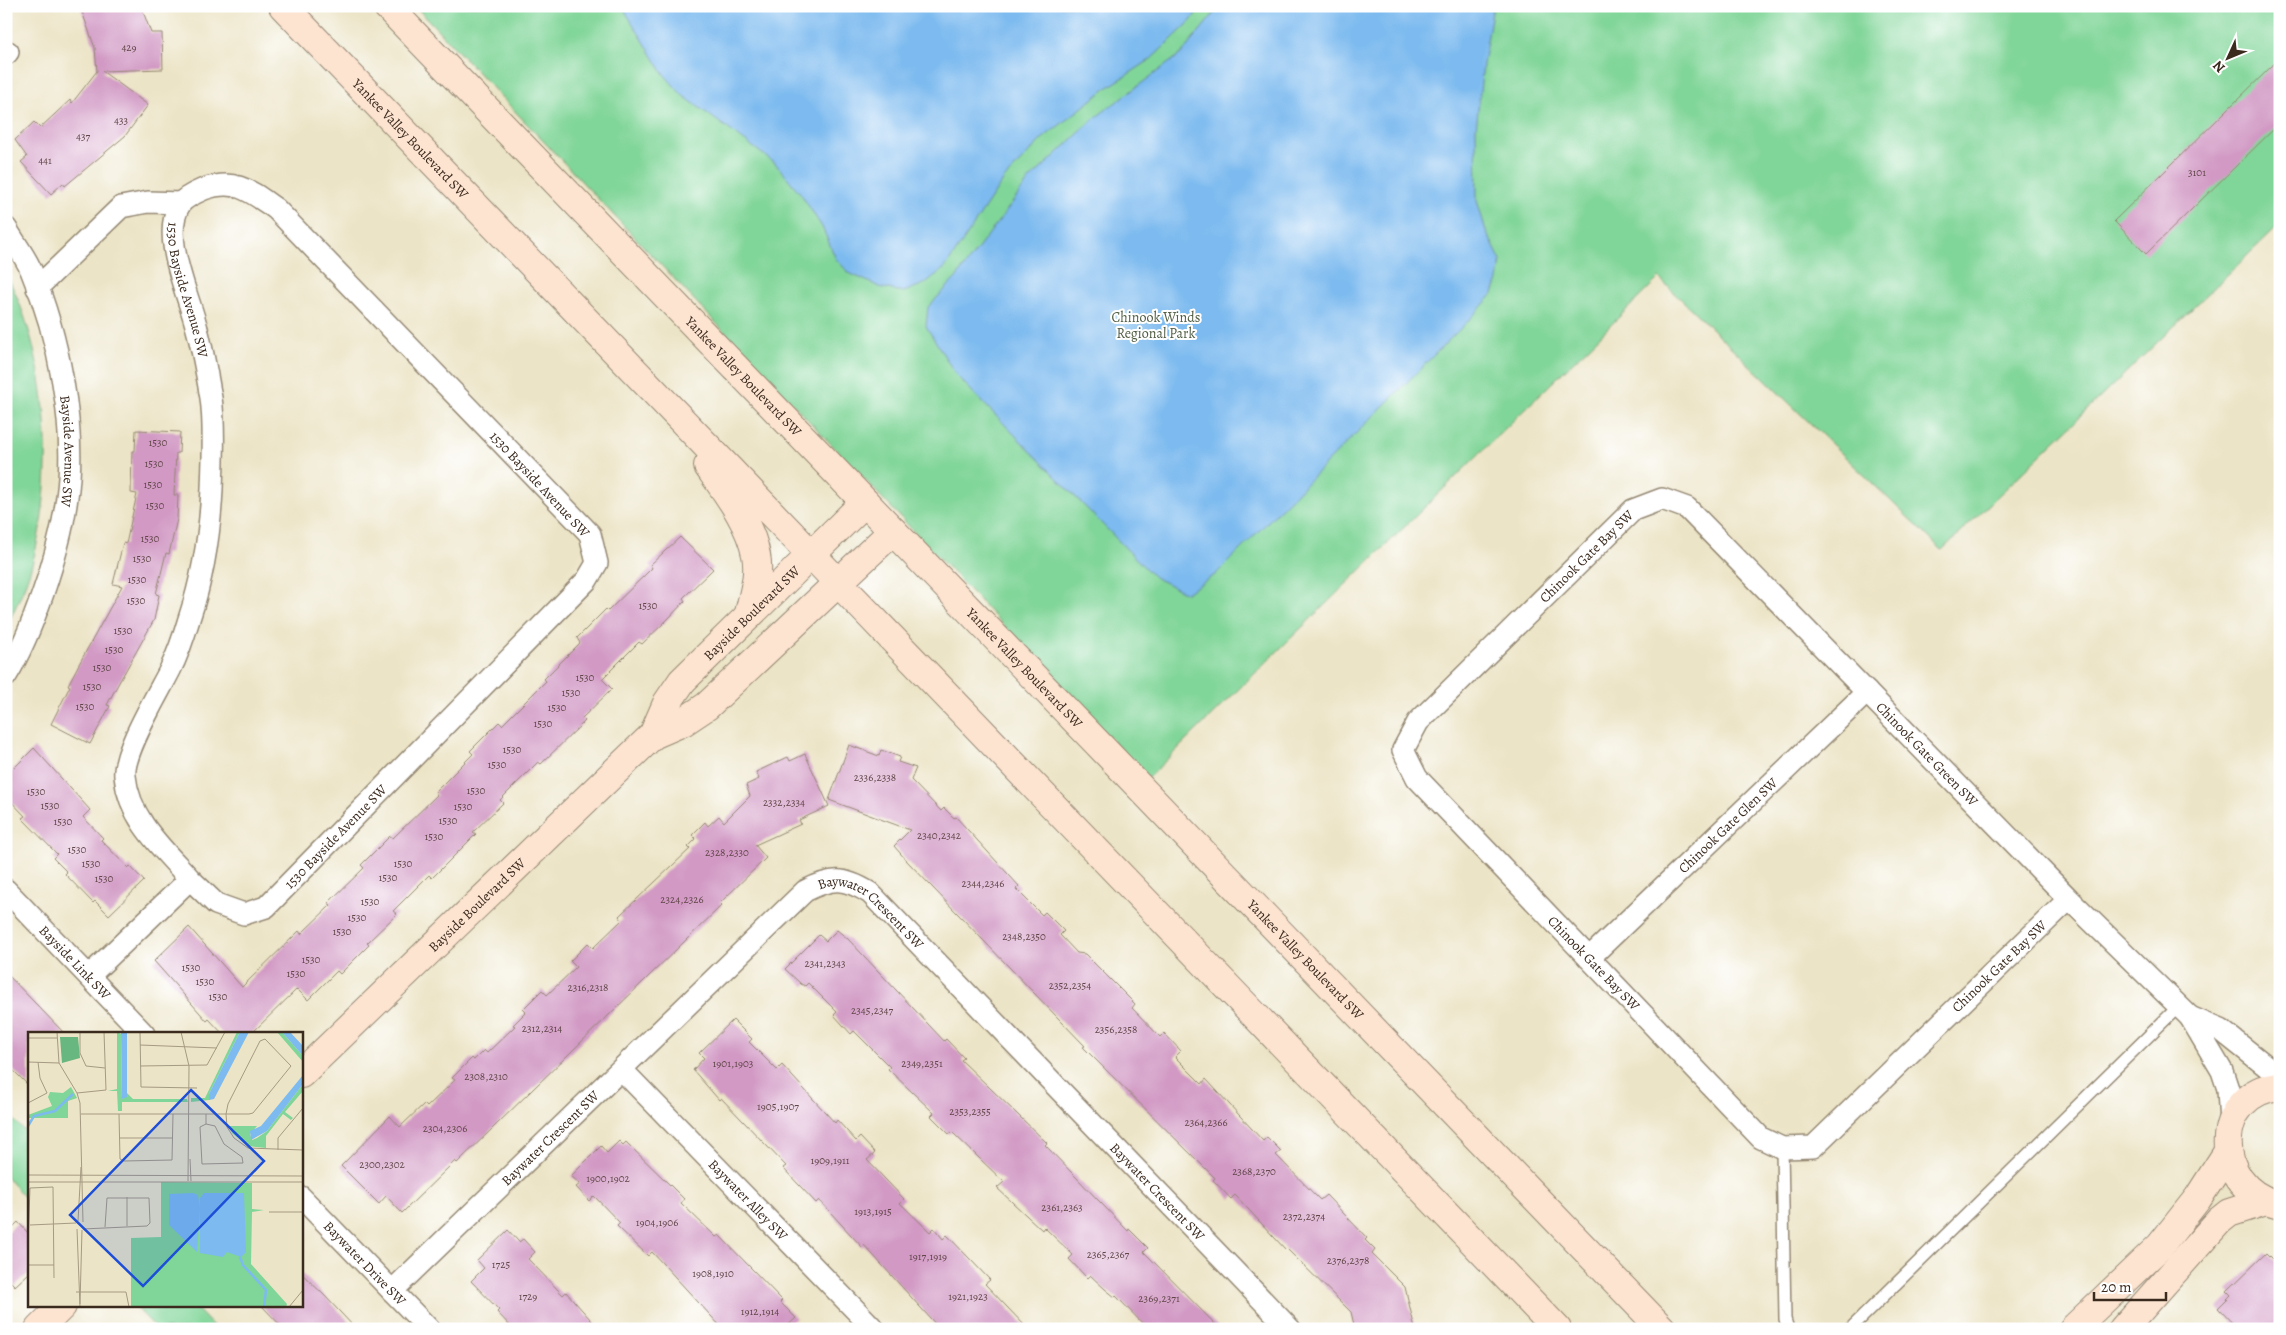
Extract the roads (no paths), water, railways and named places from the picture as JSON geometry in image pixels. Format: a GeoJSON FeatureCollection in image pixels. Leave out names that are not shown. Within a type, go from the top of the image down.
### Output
{"type":"FeatureCollection","features":[{"type":"Feature","properties":{"kind":"main road","name":"Yankee Valley Boulevard SW"},"geometry":{"type":"LineString","coordinates":[[283,6],[1557,1329]]}},
{"type":"Feature","properties":{"kind":"main road","name":"Yankee Valley Boulevard SW"},"geometry":{"type":"LineString","coordinates":[[387,6],[1662,1329]]}},
{"type":"Feature","properties":{"kind":"main road"},"geometry":{"type":"LineString","coordinates":[[665,403],[726,491],[749,532],[756,556],[757,569],[756,586],[749,613]]}},
{"type":"Feature","properties":{"kind":"main road","name":"Bayside Boulevard SW"},"geometry":{"type":"LineString","coordinates":[[653,736],[667,703],[682,681],[749,613],[865,502]]}},
{"type":"Feature","properties":{"kind":"main road","name":"Bayside Boulevard SW"},"geometry":{"type":"LineString","coordinates":[[302,1073],[653,736],[683,722],[707,706],[893,531]]}},
{"type":"Feature","properties":{"kind":"main road"},"geometry":{"type":"LineString","coordinates":[[2273,1203],[2252,1194],[2240,1183],[2232,1169],[2227,1154],[2227,1139],[2230,1124],[2240,1107],[2254,1094],[2271,1087],[2280,1086]]}},
{"type":"Feature","properties":{"kind":"main road"},"geometry":{"type":"LineString","coordinates":[[2073,1329],[2160,1246],[2198,1198],[2227,1154]]}},
{"type":"Feature","properties":{"kind":"main road"},"geometry":{"type":"LineString","coordinates":[[2123,1329],[2219,1221],[2229,1213],[2273,1203]]}},
{"type":"Feature","properties":{"kind":"main road"},"geometry":{"type":"LineString","coordinates":[[39,1329],[60,1308]]}},
{"type":"Feature","properties":{"kind":"street","name":"1530 Bayside Avenue SW"},"geometry":{"type":"LineString","coordinates":[[221,183],[248,189],[276,209],[590,534],[597,562],[587,580],[285,891],[266,907],[244,914],[225,908],[216,904],[190,879],[149,833],[131,805],[124,773],[135,738],[171,668],[190,619],[202,570],[210,523],[213,476],[211,400],[197,329],[174,247],[175,218],[181,203],[197,192],[221,183]]}},
{"type":"Feature","properties":{"kind":"street","name":"1530 Bayside Avenue SW"},"geometry":{"type":"LineString","coordinates":[[37,288],[121,207],[148,202],[181,203]]}},
{"type":"Feature","properties":{"kind":"street","name":"Bayside Avenue SW"},"geometry":{"type":"LineString","coordinates":[[6,228],[31,269],[50,322],[63,383],[69,442],[68,495],[58,548],[38,609],[19,655],[6,676]]}},
{"type":"Feature","properties":{"kind":"street","name":"Chinook Gate Green SW"},"geometry":{"type":"LineString","coordinates":[[1662,499],[1687,508],[2069,899],[2184,1012],[2222,1071],[2228,1089],[2230,1124]]}},
{"type":"Feature","properties":{"kind":"street","name":"Chinook Gate Bay SW"},"geometry":{"type":"LineString","coordinates":[[1662,499],[1633,510],[1418,722],[1403,750],[1417,778],[1761,1138],[1782,1148],[1813,1147],[2069,899]]}},
{"type":"Feature","properties":{"kind":"street","name":"Chinook Gate Glen SW"},"geometry":{"type":"LineString","coordinates":[[1589,958],[1867,692]]}},
{"type":"Feature","properties":{"kind":"street"},"geometry":{"type":"LineString","coordinates":[[89,976],[190,879]]}},
{"type":"Feature","properties":{"kind":"street","name":"Baywater Crescent SW"},"geometry":{"type":"LineString","coordinates":[[392,1292],[805,891],[820,883],[836,879],[855,884],[870,893],[1290,1329]]}},
{"type":"Feature","properties":{"kind":"street","name":"Bayside Link SW"},"geometry":{"type":"LineString","coordinates":[[6,890],[142,1032]]}},
{"type":"Feature","properties":{"kind":"street","name":"Chinook Gate Green SW"},"geometry":{"type":"LineString","coordinates":[[2184,1012],[2222,1030],[2280,1076]]}},
{"type":"Feature","properties":{"kind":"street","name":"Baywater Alley SW"},"geometry":{"type":"LineString","coordinates":[[622,1070],[874,1329]]}},
{"type":"Feature","properties":{"kind":"street","name":"Baywater Drive SW"},"geometry":{"type":"LineString","coordinates":[[302,1198],[428,1329]]}},
{"type":"Feature","properties":{"kind":"lane"},"geometry":{"type":"LineString","coordinates":[[1850,1329],[2184,1012]]}},
{"type":"Feature","properties":{"kind":"lane"},"geometry":{"type":"LineString","coordinates":[[1782,1148],[1785,1319],[1788,1329]]}},
{"type":"Feature","properties":{"kind":"water"},"geometry":{"type":"Polygon","coordinates":[[[622,6],[1201,6],[1191,21],[1150,60],[1107,88],[1042,139],[1004,179],[945,268],[924,284],[904,292],[882,288],[849,273],[836,259],[822,227],[801,194],[775,163],[682,95],[663,73],[622,6]]]}},
{"type":"Feature","properties":{"kind":"water"},"geometry":{"type":"Polygon","coordinates":[[[1220,6],[1493,6],[1483,64],[1476,129],[1477,201],[1486,231],[1501,261],[1498,280],[1493,294],[1472,317],[1215,575],[1186,593],[1154,577],[956,375],[926,326],[928,307],[956,278],[1030,179],[1096,117],[1181,54],[1220,6]]]}},
{"type":"Feature","properties":{"kind":"park label","name":"Chinook Winds Regional Park"},"geometry":{"type":"Point","coordinates":[1156,326]}}]}
